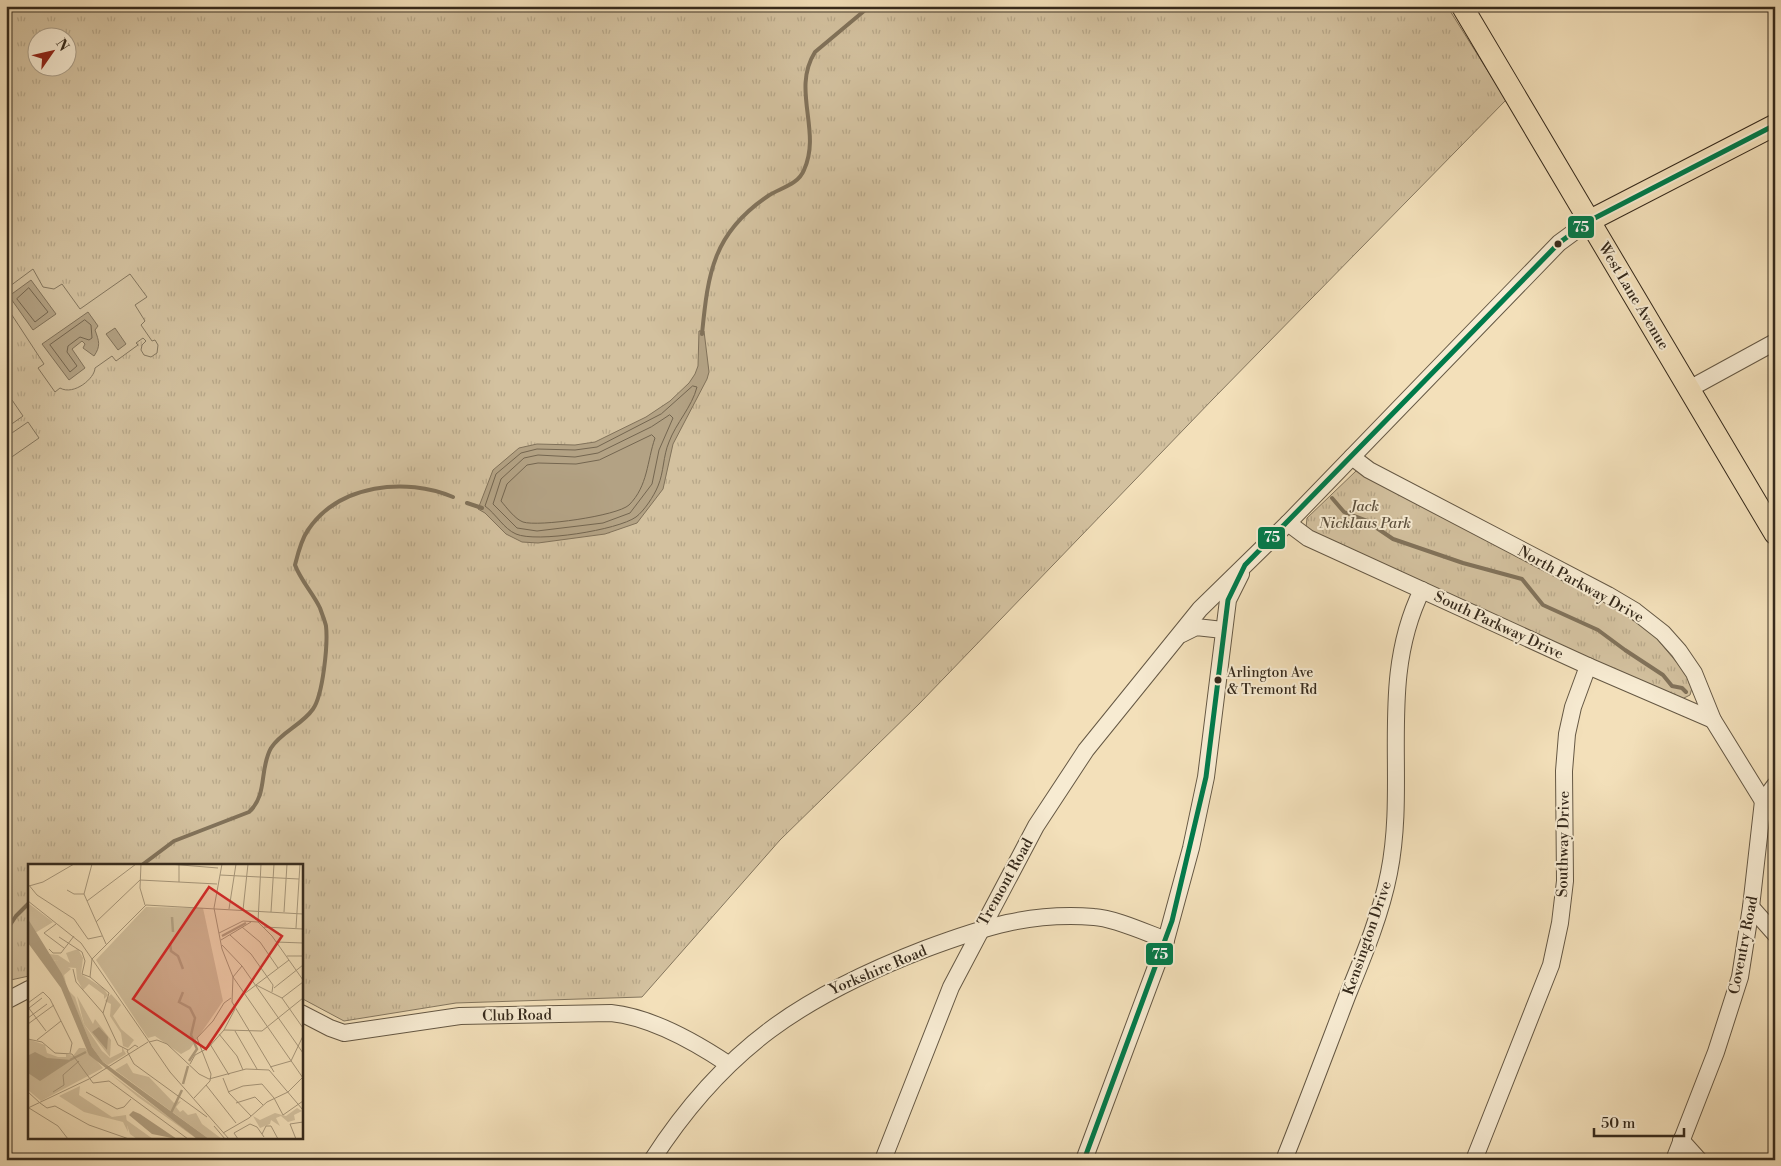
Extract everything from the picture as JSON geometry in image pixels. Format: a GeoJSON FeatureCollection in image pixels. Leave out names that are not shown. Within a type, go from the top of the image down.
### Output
{"type":"FeatureCollection","features":[{"type":"Feature","properties":{"kind":"main road","name":"West Lane Avenue"},"geometry":{"type":"LineString","coordinates":[[1462,6],[1775,534]]}},
{"type":"Feature","properties":{"kind":"main road","name":"Tremont Road"},"geometry":{"type":"LineString","coordinates":[[1590,221],[1775,125]]}},
{"type":"Feature","properties":{"kind":"street","name":"Tremont Road"},"geometry":{"type":"LineString","coordinates":[[883,1160],[951,987],[980,928],[1036,826],[1086,750],[1200,609],[1288,523],[1559,244],[1590,221]]}},
{"type":"Feature","properties":{"kind":"street"},"geometry":{"type":"LineString","coordinates":[[1689,389],[1775,342]]}},
{"type":"Feature","properties":{"kind":"street","name":"North Parkway Drive"},"geometry":{"type":"LineString","coordinates":[[1352,457],[1369,470],[1635,611],[1663,633],[1679,651],[1694,673],[1713,720],[1763,801]]}},
{"type":"Feature","properties":{"kind":"street","name":"South Parkway Drive"},"geometry":{"type":"LineString","coordinates":[[1288,523],[1308,538],[1588,666],[1713,720]]}},
{"type":"Feature","properties":{"kind":"street"},"geometry":{"type":"LineString","coordinates":[[1084,1160],[1166,940],[1191,848],[1206,777],[1228,600],[1245,565]]}},
{"type":"Feature","properties":{"kind":"street","name":"Kensington Drive"},"geometry":{"type":"LineString","coordinates":[[1284,1160],[1361,961],[1382,904],[1388,880],[1394,840],[1396,719],[1401,650],[1410,615],[1422,590]]}},
{"type":"Feature","properties":{"kind":"street"},"geometry":{"type":"LineString","coordinates":[[1180,636],[1196,628],[1223,630]]}},
{"type":"Feature","properties":{"kind":"street","name":"Southway Drive"},"geometry":{"type":"LineString","coordinates":[[1474,1160],[1551,965],[1560,923],[1565,882],[1564,771],[1567,734],[1573,706],[1588,666]]}},
{"type":"Feature","properties":{"kind":"street"},"geometry":{"type":"LineString","coordinates":[[1763,801],[1775,785]]}},
{"type":"Feature","properties":{"kind":"street","name":"Coventry Road"},"geometry":{"type":"LineString","coordinates":[[1674,1160],[1716,1052],[1740,976],[1751,907],[1763,801]]}},
{"type":"Feature","properties":{"kind":"street"},"geometry":{"type":"LineString","coordinates":[[1751,907],[1775,934]]}},
{"type":"Feature","properties":{"kind":"street","name":"Yorkshire Road"},"geometry":{"type":"LineString","coordinates":[[652,1160],[697,1098],[728,1064],[791,1014],[822,994],[874,969],[980,928],[1034,916],[1096,917],[1166,940]]}},
{"type":"Feature","properties":{"kind":"street"},"geometry":{"type":"LineString","coordinates":[[6,1001],[28,990]]}},
{"type":"Feature","properties":{"kind":"street","name":"Club Road"},"geometry":{"type":"LineString","coordinates":[[302,1014],[344,1033],[460,1016],[611,1013],[628,1015],[709,1052],[728,1064]]}},
{"type":"Feature","properties":{"kind":"street"},"geometry":{"type":"LineString","coordinates":[[1681,1140],[1699,1160]]}},
{"type":"Feature","properties":{"kind":"green space"},"geometry":{"type":"Polygon","coordinates":[[[6,6],[1447,6],[1506,100],[1213,399],[919,704],[780,840],[642,997],[456,1003],[344,1021],[302,999],[302,864],[28,864],[28,976],[6,981],[6,6]]]}},
{"type":"Feature","properties":{"kind":"green space"},"geometry":{"type":"Polygon","coordinates":[[[33,269],[43,287],[54,289],[62,284],[80,309],[130,274],[147,297],[135,305],[145,321],[141,325],[152,341],[155,340],[158,345],[157,353],[151,357],[144,355],[141,350],[142,345],[146,341],[143,338],[136,343],[138,345],[116,361],[112,356],[95,368],[92,376],[83,385],[71,390],[60,388],[55,392],[38,368],[44,364],[6,306],[6,289],[33,269]]]}},
{"type":"Feature","properties":{"kind":"green space"},"geometry":{"type":"Polygon","coordinates":[[[12,400],[23,416],[6,428],[6,404],[12,400]]]}},
{"type":"Feature","properties":{"kind":"green space"},"geometry":{"type":"Polygon","coordinates":[[[28,422],[39,438],[6,461],[6,437],[28,422]]]}},
{"type":"Feature","properties":{"kind":"green space","name":"Jack Nicklaus Park"},"geometry":{"type":"Polygon","coordinates":[[[1356,471],[1364,471],[1599,597],[1653,634],[1688,676],[1692,688],[1690,695],[1682,699],[1675,699],[1317,535],[1306,528],[1307,518],[1356,471]]]}},
{"type":"Feature","properties":{"kind":"water"},"geometry":{"type":"Polygon","coordinates":[[[31,280],[56,314],[33,330],[9,296],[31,280]]]}},
{"type":"Feature","properties":{"kind":"water"},"geometry":{"type":"Polygon","coordinates":[[[88,312],[98,326],[95,330],[98,349],[94,356],[83,348],[85,344],[82,341],[72,349],[85,368],[69,380],[42,344],[88,312]]]}},
{"type":"Feature","properties":{"kind":"water"},"geometry":{"type":"Polygon","coordinates":[[[115,328],[126,344],[118,350],[106,334],[115,328]]]}},
{"type":"Feature","properties":{"kind":"water"},"geometry":{"type":"Polygon","coordinates":[[[699,331],[704,331],[709,372],[707,379],[673,444],[663,489],[637,523],[605,534],[538,543],[522,542],[506,534],[485,513],[478,509],[493,470],[519,448],[537,444],[575,445],[595,442],[646,417],[670,401],[689,383],[695,374],[698,366],[699,331]]]}},
{"type":"Feature","properties":{"kind":"waterway"},"geometry":{"type":"LineString","coordinates":[[702,334],[711,273],[725,240],[735,225],[750,210],[768,196],[793,183],[804,170],[809,155],[810,140],[806,81],[808,66],[815,52],[870,6]]}},
{"type":"Feature","properties":{"kind":"waterway"},"geometry":{"type":"LineString","coordinates":[[143,864],[174,841],[249,812],[259,798],[265,764],[271,748],[280,737],[303,720],[317,702],[324,669],[326,626],[320,608],[295,565],[308,530],[321,515],[337,503],[355,494],[374,489],[415,487],[453,497]]}},
{"type":"Feature","properties":{"kind":"waterway"},"geometry":{"type":"LineString","coordinates":[[1332,498],[1344,512],[1365,520],[1393,539],[1463,563],[1522,579],[1543,605],[1598,630],[1663,675],[1672,686],[1682,688],[1686,692]]}},
{"type":"Feature","properties":{"kind":"waterway"},"geometry":{"type":"LineString","coordinates":[[467,503],[482,508]]}},
{"type":"Feature","properties":{"kind":"waterway"},"geometry":{"type":"LineString","coordinates":[[6,931],[16,916],[28,904]]}},
{"type":"Feature","properties":{"kind":"transit line","name":"75"},"geometry":{"type":"LineString","coordinates":[[1084,1160],[1172,921],[1206,777],[1228,600],[1245,565],[1559,243],[1589,221],[1775,125]]}},
{"type":"Feature","properties":{"kind":"place","name":"Arlington Ave & Tremont Rd"},"geometry":{"type":"Point","coordinates":[1218,680]}}]}
